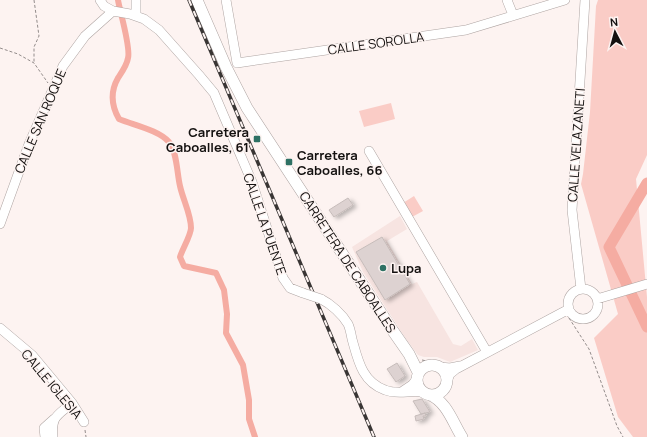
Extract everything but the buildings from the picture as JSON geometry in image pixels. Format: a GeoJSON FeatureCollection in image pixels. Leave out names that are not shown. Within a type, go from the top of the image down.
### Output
{"type":"FeatureCollection","features":[{"type":"Feature","properties":{"kind":"main road","name":"CARRETERA DE CABOALLES"},"geometry":{"type":"LineString","coordinates":[[197,0],[236,88],[247,108],[377,308],[409,354],[431,380],[462,437]]}},
{"type":"Feature","properties":{"kind":"street"},"geometry":{"type":"LineString","coordinates":[[100,0],[104,6],[118,12]]}},
{"type":"Feature","properties":{"kind":"street"},"geometry":{"type":"LineString","coordinates":[[136,0],[136,16]]}},
{"type":"Feature","properties":{"kind":"street"},"geometry":{"type":"LineString","coordinates":[[202,0],[216,44]]}},
{"type":"Feature","properties":{"kind":"street","name":"CALLE SOROLLA"},"geometry":{"type":"LineString","coordinates":[[226,0],[237,63],[466,30],[565,0]]}},
{"type":"Feature","properties":{"kind":"street"},"geometry":{"type":"LineString","coordinates":[[507,0],[513,15]]}},
{"type":"Feature","properties":{"kind":"street","name":"CALLE VELAZANETI"},"geometry":{"type":"LineString","coordinates":[[581,289],[572,210],[585,0]]}},
{"type":"Feature","properties":{"kind":"street","name":"CALLE LA PUENTE"},"geometry":{"type":"LineString","coordinates":[[118,12],[144,18],[159,30],[200,75],[214,93],[252,182],[284,278],[290,288],[321,299],[328,303],[342,316],[348,325],[358,359],[366,377],[374,385],[387,391],[399,392],[431,380]]}},
{"type":"Feature","properties":{"kind":"street","name":"CALLE SAN ROQUE"},"geometry":{"type":"LineString","coordinates":[[0,224],[29,144],[63,66],[85,36],[118,12]]}},
{"type":"Feature","properties":{"kind":"street"},"geometry":{"type":"LineString","coordinates":[[369,151],[487,352]]}},
{"type":"Feature","properties":{"kind":"street"},"geometry":{"type":"LineString","coordinates":[[597,299],[647,284]]}},
{"type":"Feature","properties":{"kind":"street"},"geometry":{"type":"LineString","coordinates":[[431,380],[569,313],[579,318],[588,317],[595,312],[598,303],[597,299],[590,291],[581,289],[573,293],[570,296],[568,304],[569,313]]}},
{"type":"Feature","properties":{"kind":"street","name":"CALLE IGLESIA"},"geometry":{"type":"LineString","coordinates":[[0,332],[32,355],[72,403],[84,422]]}},
{"type":"Feature","properties":{"kind":"street"},"geometry":{"type":"LineString","coordinates":[[45,437],[44,428],[72,403]]}},
{"type":"Feature","properties":{"kind":"street"},"geometry":{"type":"LineString","coordinates":[[53,437],[52,425],[54,419]]}},
{"type":"Feature","properties":{"kind":"path"},"geometry":{"type":"LineString","coordinates":[[34,0],[39,36],[34,47],[34,62]]}},
{"type":"Feature","properties":{"kind":"path"},"geometry":{"type":"LineString","coordinates":[[0,48],[18,54],[34,62],[52,90]]}},
{"type":"Feature","properties":{"kind":"path"},"geometry":{"type":"LineString","coordinates":[[569,313],[589,349],[617,426],[623,437]]}},
{"type":"Feature","properties":{"kind":"shaded area"},"geometry":{"type":"Polygon","coordinates":[[[598,0],[647,0],[647,155],[636,179],[647,297],[647,437],[633,437],[618,417],[594,338],[618,314],[581,184],[590,112],[596,6],[598,0]]]}},
{"type":"Feature","properties":{"kind":"shaded area"},"geometry":{"type":"Polygon","coordinates":[[[391,103],[395,119],[364,127],[359,111],[391,103]]]}},
{"type":"Feature","properties":{"kind":"shaded area"},"geometry":{"type":"Polygon","coordinates":[[[414,196],[423,211],[412,217],[403,203],[414,196]]]}},
{"type":"Feature","properties":{"kind":"shaded area"},"geometry":{"type":"Polygon","coordinates":[[[400,216],[407,229],[387,241],[412,284],[417,282],[453,344],[461,346],[472,339],[478,350],[450,362],[437,357],[424,357],[418,355],[363,272],[352,247],[400,216]]]}},
{"type":"Feature","properties":{"kind":"waterway"},"geometry":{"type":"LineString","coordinates":[[118,0],[129,53],[127,63],[115,83],[112,98],[114,109],[119,119],[159,134],[172,146],[180,186],[191,223],[190,234],[180,257],[184,266],[216,273],[224,290],[227,314],[226,333],[243,365],[249,400],[249,419],[255,437]]}},
{"type":"Feature","properties":{"kind":"waterway"},"geometry":{"type":"LineString","coordinates":[[647,183],[609,247],[647,327]]}},
{"type":"Feature","properties":{"kind":"railway"},"geometry":{"type":"LineString","coordinates":[[189,0],[374,437]]}},
{"type":"Feature","properties":{"kind":"place","name":"Carretera Caboalles, 61"},"geometry":{"type":"Point","coordinates":[257,139]}},
{"type":"Feature","properties":{"kind":"place","name":"Carretera Caboalles, 66"},"geometry":{"type":"Point","coordinates":[289,162]}},
{"type":"Feature","properties":{"kind":"place","name":"Lupa"},"geometry":{"type":"Point","coordinates":[383,268]}}]}
